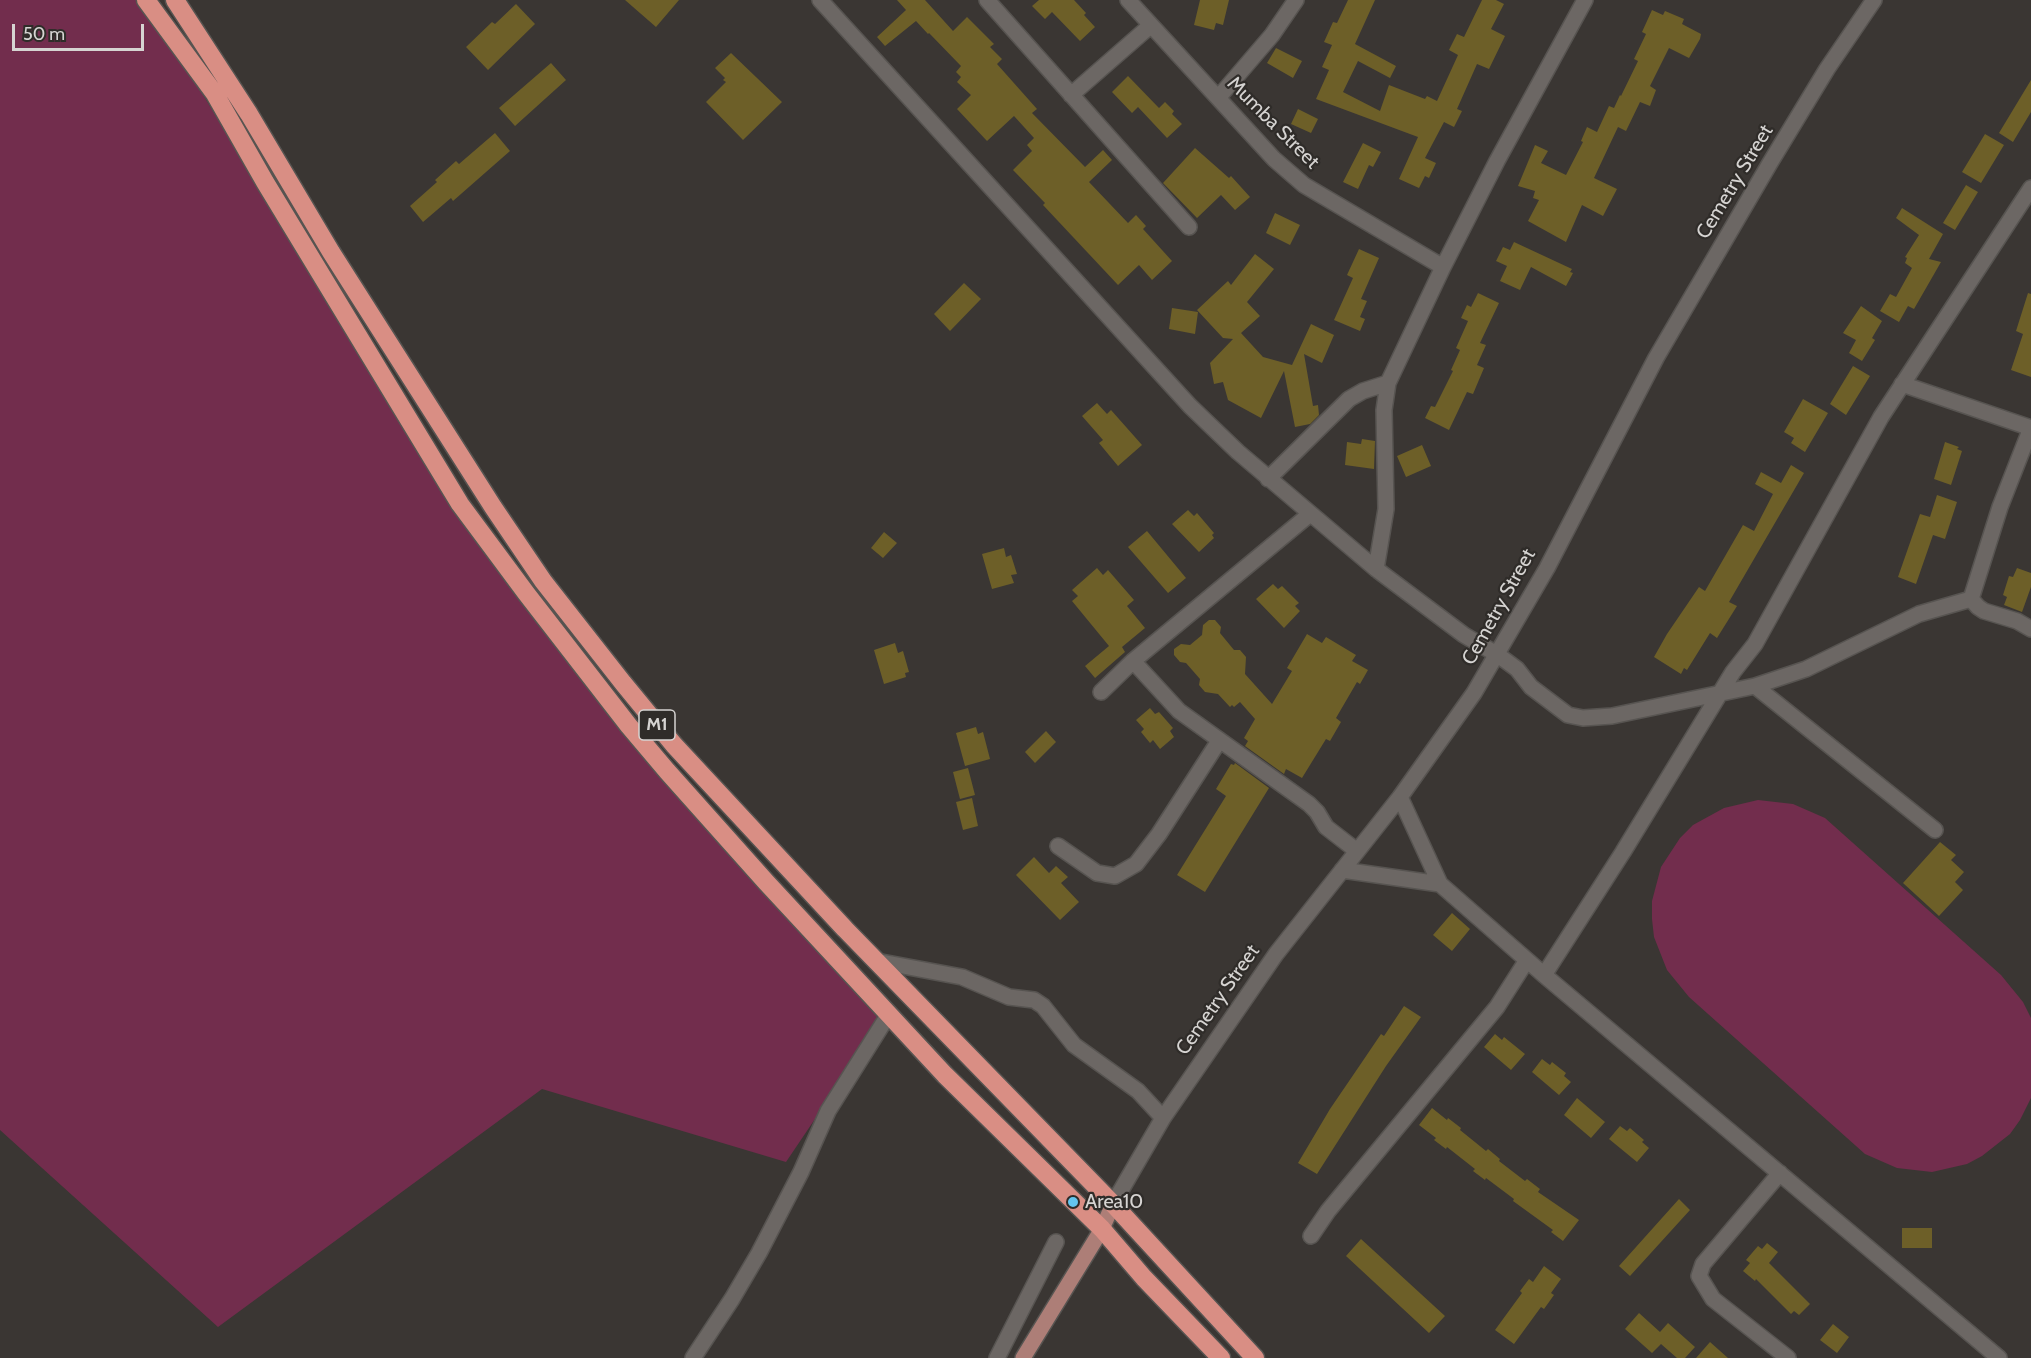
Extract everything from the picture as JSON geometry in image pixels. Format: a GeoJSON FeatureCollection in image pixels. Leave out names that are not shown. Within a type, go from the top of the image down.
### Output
{"type":"FeatureCollection","features":[{"type":"Feature","properties":{"kind":"highway","name":"M1"},"geometry":{"type":"LineString","coordinates":[[146,0],[215,94],[265,182],[460,504],[526,593],[667,771],[766,882],[945,1075],[1102,1229],[1144,1278],[1221,1358]]}},
{"type":"Feature","properties":{"kind":"highway","name":"M1"},"geometry":{"type":"LineString","coordinates":[[175,0],[249,114],[331,252],[493,507],[543,581],[674,745],[876,961],[1113,1204],[1255,1358]]}},
{"type":"Feature","properties":{"kind":"main road"},"geometry":{"type":"LineString","coordinates":[[1023,1358],[1102,1229],[1113,1204]]}},
{"type":"Feature","properties":{"kind":"street"},"geometry":{"type":"LineString","coordinates":[[820,0],[1190,406],[1269,479],[1376,569],[1464,636],[1498,655],[1517,669],[1531,687],[1568,715],[1583,718],[1605,717],[1755,686],[1806,669],[1919,614],[1939,606],[1971,599]]}},
{"type":"Feature","properties":{"kind":"street"},"geometry":{"type":"LineString","coordinates":[[987,0],[1189,227]]}},
{"type":"Feature","properties":{"kind":"street","name":"Mumba Street"},"geometry":{"type":"LineString","coordinates":[[1128,0],[1274,159],[1304,185],[1443,267]]}},
{"type":"Feature","properties":{"kind":"street"},"geometry":{"type":"LineString","coordinates":[[1218,98],[1272,35],[1296,0]]}},
{"type":"Feature","properties":{"kind":"street"},"geometry":{"type":"LineString","coordinates":[[1376,569],[1386,510],[1384,410],[1388,382],[1497,161],[1585,0]]}},
{"type":"Feature","properties":{"kind":"street","name":"Cemetry Street"},"geometry":{"type":"LineString","coordinates":[[1113,1204],[1163,1118],[1276,954],[1400,796],[1474,693],[1547,568],[1661,350],[1827,69],[1874,0]]}},
{"type":"Feature","properties":{"kind":"street"},"geometry":{"type":"LineString","coordinates":[[1071,95],[1150,26]]}},
{"type":"Feature","properties":{"kind":"street"},"geometry":{"type":"LineString","coordinates":[[1544,975],[1722,691],[1772,616],[1863,448],[1902,384],[2031,188]]}},
{"type":"Feature","properties":{"kind":"street"},"geometry":{"type":"LineString","coordinates":[[1269,479],[1349,399],[1388,382]]}},
{"type":"Feature","properties":{"kind":"street"},"geometry":{"type":"LineString","coordinates":[[1902,384],[2030,428],[2000,507],[1971,599]]}},
{"type":"Feature","properties":{"kind":"street"},"geometry":{"type":"LineString","coordinates":[[1101,692],[1133,661],[1310,514]]}},
{"type":"Feature","properties":{"kind":"street"},"geometry":{"type":"LineString","coordinates":[[1971,599],[1984,611],[2017,621],[2031,629]]}},
{"type":"Feature","properties":{"kind":"street"},"geometry":{"type":"LineString","coordinates":[[1133,661],[1179,711],[1309,804],[1317,812],[1326,828],[1357,851]]}},
{"type":"Feature","properties":{"kind":"street"},"geometry":{"type":"LineString","coordinates":[[1755,686],[1935,830]]}},
{"type":"Feature","properties":{"kind":"street"},"geometry":{"type":"LineString","coordinates":[[1058,846],[1097,873],[1115,876],[1136,864],[1219,741]]}},
{"type":"Feature","properties":{"kind":"street"},"geometry":{"type":"LineString","coordinates":[[1400,796],[1440,884],[1544,975],[2000,1358]]}},
{"type":"Feature","properties":{"kind":"street"},"geometry":{"type":"LineString","coordinates":[[1342,870],[1440,884]]}},
{"type":"Feature","properties":{"kind":"street"},"geometry":{"type":"LineString","coordinates":[[1311,1236],[1328,1211],[1497,1007],[1527,960]]}},
{"type":"Feature","properties":{"kind":"street"},"geometry":{"type":"LineString","coordinates":[[876,961],[962,976],[1009,998],[1034,1000],[1043,1006],[1074,1045],[1138,1091],[1163,1118]]}},
{"type":"Feature","properties":{"kind":"street"},"geometry":{"type":"LineString","coordinates":[[693,1358],[759,1253],[801,1172],[828,1111],[889,1014]]}},
{"type":"Feature","properties":{"kind":"street"},"geometry":{"type":"LineString","coordinates":[[1780,1173],[1703,1264],[1699,1276],[1713,1299],[1788,1358]]}},
{"type":"Feature","properties":{"kind":"street"},"geometry":{"type":"LineString","coordinates":[[997,1358],[1056,1242]]}},
{"type":"Feature","properties":{"kind":"shaded area"},"geometry":{"type":"Polygon","coordinates":[[[0,0],[136,0],[161,26],[463,521],[617,722],[881,1021],[786,1162],[542,1089],[218,1327],[0,1130],[0,0]]]}},
{"type":"Feature","properties":{"kind":"shaded area"},"geometry":{"type":"Polygon","coordinates":[[[1758,800],[1793,804],[1825,818],[2001,975],[2023,1002],[2031,1018],[2031,1098],[2010,1134],[1982,1156],[1967,1164],[1932,1172],[1897,1168],[1865,1154],[1689,997],[1667,970],[1654,937],[1652,919],[1652,901],[1661,867],[1680,838],[1693,825],[1724,808],[1758,800]]]}},
{"type":"Feature","properties":{"kind":"building"},"geometry":{"type":"Polygon","coordinates":[[[625,0],[679,0],[656,27],[625,0]]]}},
{"type":"Feature","properties":{"kind":"building"},"geometry":{"type":"Polygon","coordinates":[[[897,0],[925,0],[953,31],[967,17],[994,44],[990,47],[1002,59],[997,64],[1037,109],[1032,113],[1085,167],[1103,150],[1112,160],[1089,182],[1128,223],[1136,215],[1146,226],[1143,229],[1172,261],[1152,280],[1139,265],[1118,285],[1013,170],[1032,151],[1027,145],[1034,138],[1014,116],[987,141],[957,109],[971,95],[957,82],[961,77],[956,72],[961,66],[929,33],[916,21],[885,46],[877,37],[906,10],[897,0]]]}},
{"type":"Feature","properties":{"kind":"building"},"geometry":{"type":"Polygon","coordinates":[[[1039,0],[1074,0],[1095,27],[1080,41],[1052,12],[1045,19],[1032,6],[1039,0]]]}},
{"type":"Feature","properties":{"kind":"building"},"geometry":{"type":"Polygon","coordinates":[[[1200,0],[1229,0],[1223,25],[1216,23],[1214,30],[1194,25],[1200,0]]]}},
{"type":"Feature","properties":{"kind":"building"},"geometry":{"type":"Polygon","coordinates":[[[1348,0],[1375,0],[1355,44],[1396,66],[1390,78],[1358,61],[1343,92],[1380,111],[1389,85],[1425,99],[1427,96],[1437,101],[1458,55],[1449,50],[1457,34],[1464,37],[1482,0],[1496,0],[1504,4],[1491,29],[1505,36],[1489,69],[1477,64],[1457,109],[1462,111],[1454,127],[1444,122],[1425,158],[1436,163],[1429,178],[1425,176],[1419,188],[1399,179],[1418,137],[1316,99],[1329,70],[1322,67],[1332,45],[1324,42],[1333,22],[1337,23],[1348,0]]]}},
{"type":"Feature","properties":{"kind":"building"},"geometry":{"type":"Polygon","coordinates":[[[516,4],[535,24],[488,70],[466,47],[492,22],[495,24],[516,4]]]}},
{"type":"Feature","properties":{"kind":"building"},"geometry":{"type":"Polygon","coordinates":[[[1652,10],[1663,15],[1665,11],[1684,19],[1682,24],[1701,34],[1700,39],[1689,58],[1669,48],[1650,86],[1656,90],[1650,106],[1640,102],[1626,131],[1618,127],[1594,178],[1617,189],[1603,216],[1582,205],[1566,242],[1528,221],[1539,200],[1533,198],[1535,191],[1518,186],[1535,145],[1548,151],[1541,163],[1566,175],[1583,142],[1581,141],[1587,127],[1597,132],[1609,106],[1614,108],[1621,96],[1638,61],[1634,59],[1646,34],[1642,32],[1652,10]]]}},
{"type":"Feature","properties":{"kind":"building"},"geometry":{"type":"Polygon","coordinates":[[[1276,48],[1302,61],[1293,78],[1267,63],[1276,48]]]}},
{"type":"Feature","properties":{"kind":"building"},"geometry":{"type":"Polygon","coordinates":[[[731,53],[782,102],[743,140],[706,102],[726,82],[715,68],[731,53]]]}},
{"type":"Feature","properties":{"kind":"building"},"geometry":{"type":"Polygon","coordinates":[[[551,63],[566,80],[515,126],[499,108],[551,63]]]}},
{"type":"Feature","properties":{"kind":"building"},"geometry":{"type":"Polygon","coordinates":[[[1128,76],[1159,108],[1165,102],[1174,111],[1172,114],[1182,124],[1167,138],[1138,107],[1132,113],[1112,92],[1128,76]]]}},
{"type":"Feature","properties":{"kind":"building"},"geometry":{"type":"Polygon","coordinates":[[[2031,80],[2031,112],[2013,142],[1999,133],[2031,80]]]}},
{"type":"Feature","properties":{"kind":"building"},"geometry":{"type":"Polygon","coordinates":[[[1298,109],[1318,119],[1311,133],[1291,124],[1298,109]]]}},
{"type":"Feature","properties":{"kind":"building"},"geometry":{"type":"Polygon","coordinates":[[[495,133],[510,151],[453,201],[451,198],[423,222],[410,206],[456,161],[459,164],[495,133]]]}},
{"type":"Feature","properties":{"kind":"building"},"geometry":{"type":"Polygon","coordinates":[[[1985,134],[2004,145],[1981,183],[1962,172],[1985,134]]]}},
{"type":"Feature","properties":{"kind":"building"},"geometry":{"type":"Polygon","coordinates":[[[1363,143],[1381,152],[1373,167],[1369,165],[1358,189],[1343,182],[1363,143]]]}},
{"type":"Feature","properties":{"kind":"building"},"geometry":{"type":"Polygon","coordinates":[[[1195,148],[1229,178],[1231,176],[1250,197],[1235,210],[1221,195],[1197,218],[1163,183],[1195,148]]]}},
{"type":"Feature","properties":{"kind":"building"},"geometry":{"type":"Polygon","coordinates":[[[1966,185],[1978,192],[1955,230],[1943,223],[1966,185]]]}},
{"type":"Feature","properties":{"kind":"building"},"geometry":{"type":"Polygon","coordinates":[[[1902,208],[1943,234],[1929,259],[1941,262],[1914,309],[1908,306],[1899,322],[1880,311],[1890,294],[1896,297],[1912,268],[1905,263],[1907,258],[1905,257],[1919,235],[1896,218],[1902,208]]]}},
{"type":"Feature","properties":{"kind":"building"},"geometry":{"type":"Polygon","coordinates":[[[1275,213],[1300,225],[1290,245],[1266,233],[1275,213]]]}},
{"type":"Feature","properties":{"kind":"building"},"geometry":{"type":"Polygon","coordinates":[[[1514,242],[1572,269],[1570,272],[1573,273],[1566,286],[1531,267],[1520,290],[1500,281],[1507,266],[1496,261],[1503,247],[1510,250],[1514,242]]]}},
{"type":"Feature","properties":{"kind":"building"},"geometry":{"type":"Polygon","coordinates":[[[1359,249],[1379,258],[1361,299],[1367,301],[1360,317],[1365,319],[1360,331],[1334,320],[1353,278],[1347,275],[1359,249]]]}},
{"type":"Feature","properties":{"kind":"building"},"geometry":{"type":"Polygon","coordinates":[[[1255,254],[1274,269],[1247,302],[1260,316],[1241,333],[1263,357],[1292,365],[1311,324],[1334,335],[1322,363],[1304,354],[1313,406],[1318,405],[1319,415],[1310,424],[1295,427],[1284,371],[1261,418],[1228,400],[1223,382],[1214,384],[1210,363],[1233,339],[1223,338],[1197,310],[1228,281],[1231,285],[1255,254]]]}},
{"type":"Feature","properties":{"kind":"building"},"geometry":{"type":"Polygon","coordinates":[[[964,283],[981,299],[950,331],[934,314],[964,283]]]}},
{"type":"Feature","properties":{"kind":"building"},"geometry":{"type":"Polygon","coordinates":[[[1478,293],[1499,303],[1480,343],[1486,345],[1477,365],[1484,368],[1473,394],[1467,392],[1449,430],[1425,418],[1431,406],[1435,407],[1453,371],[1451,370],[1460,350],[1456,348],[1468,321],[1461,318],[1467,305],[1471,307],[1478,293]]]}},
{"type":"Feature","properties":{"kind":"building"},"geometry":{"type":"Polygon","coordinates":[[[2028,293],[2031,294],[2031,377],[2011,370],[2023,334],[2016,331],[2028,293]]]}},
{"type":"Feature","properties":{"kind":"building"},"geometry":{"type":"Polygon","coordinates":[[[1861,306],[1882,321],[1872,338],[1875,340],[1862,361],[1849,353],[1856,340],[1843,333],[1861,306]]]}},
{"type":"Feature","properties":{"kind":"building"},"geometry":{"type":"Polygon","coordinates":[[[1172,308],[1198,312],[1195,334],[1169,329],[1172,308]]]}},
{"type":"Feature","properties":{"kind":"building"},"geometry":{"type":"Polygon","coordinates":[[[1853,366],[1870,376],[1846,415],[1830,404],[1853,366]]]}},
{"type":"Feature","properties":{"kind":"building"},"geometry":{"type":"Polygon","coordinates":[[[1803,399],[1828,413],[1805,452],[1791,443],[1794,438],[1784,432],[1803,399]]]}},
{"type":"Feature","properties":{"kind":"building"},"geometry":{"type":"Polygon","coordinates":[[[1097,403],[1107,414],[1111,410],[1142,445],[1118,466],[1099,443],[1103,440],[1082,416],[1097,403]]]}},
{"type":"Feature","properties":{"kind":"building"},"geometry":{"type":"Polygon","coordinates":[[[1362,439],[1375,441],[1374,469],[1345,465],[1347,442],[1361,444],[1362,439]]]}},
{"type":"Feature","properties":{"kind":"building"},"geometry":{"type":"Polygon","coordinates":[[[1945,442],[1959,447],[1957,449],[1962,451],[1951,485],[1934,479],[1945,442]]]}},
{"type":"Feature","properties":{"kind":"building"},"geometry":{"type":"Polygon","coordinates":[[[1422,445],[1431,466],[1406,477],[1397,456],[1422,445]]]}},
{"type":"Feature","properties":{"kind":"building"},"geometry":{"type":"Polygon","coordinates":[[[1791,465],[1804,473],[1729,602],[1737,606],[1717,638],[1710,633],[1687,670],[1684,668],[1681,674],[1654,657],[1699,587],[1705,591],[1743,525],[1754,531],[1773,494],[1755,484],[1761,472],[1781,483],[1791,465]]]}},
{"type":"Feature","properties":{"kind":"building"},"geometry":{"type":"Polygon","coordinates":[[[1937,495],[1957,502],[1945,539],[1933,535],[1916,584],[1898,577],[1920,514],[1930,517],[1937,495]]]}},
{"type":"Feature","properties":{"kind":"building"},"geometry":{"type":"Polygon","coordinates":[[[1188,510],[1194,516],[1197,513],[1214,533],[1212,535],[1214,538],[1199,552],[1172,524],[1188,510]]]}},
{"type":"Feature","properties":{"kind":"building"},"geometry":{"type":"Polygon","coordinates":[[[1147,531],[1186,578],[1168,593],[1128,547],[1147,531]]]}},
{"type":"Feature","properties":{"kind":"building"},"geometry":{"type":"Polygon","coordinates":[[[884,532],[897,543],[883,558],[871,548],[884,532]]]}},
{"type":"Feature","properties":{"kind":"building"},"geometry":{"type":"Polygon","coordinates":[[[1004,548],[1006,557],[1011,555],[1017,574],[1011,575],[1014,583],[992,589],[982,554],[1004,548]]]}},
{"type":"Feature","properties":{"kind":"building"},"geometry":{"type":"Polygon","coordinates":[[[1097,568],[1103,575],[1108,570],[1134,600],[1127,606],[1145,628],[1122,647],[1125,652],[1095,678],[1085,666],[1109,646],[1072,601],[1078,596],[1072,590],[1097,568]]]}},
{"type":"Feature","properties":{"kind":"building"},"geometry":{"type":"Polygon","coordinates":[[[2017,568],[2031,573],[2031,587],[2022,612],[2004,605],[2007,597],[2003,595],[2009,576],[2013,577],[2017,568]]]}},
{"type":"Feature","properties":{"kind":"building"},"geometry":{"type":"Polygon","coordinates":[[[1273,584],[1278,589],[1282,586],[1299,603],[1295,606],[1300,611],[1284,628],[1256,599],[1273,584]]]}},
{"type":"Feature","properties":{"kind":"building"},"geometry":{"type":"Polygon","coordinates":[[[1209,620],[1215,620],[1221,627],[1220,633],[1234,650],[1240,650],[1246,657],[1245,674],[1272,704],[1292,671],[1287,668],[1307,634],[1322,643],[1326,637],[1356,655],[1352,661],[1368,670],[1360,684],[1357,682],[1336,718],[1341,722],[1330,741],[1326,739],[1302,778],[1286,769],[1284,774],[1245,746],[1248,741],[1244,738],[1255,719],[1240,702],[1230,707],[1218,694],[1205,692],[1199,685],[1200,679],[1186,663],[1180,662],[1174,655],[1174,649],[1181,644],[1190,645],[1202,635],[1203,625],[1209,620]]]}},
{"type":"Feature","properties":{"kind":"building"},"geometry":{"type":"Polygon","coordinates":[[[895,643],[898,653],[903,651],[909,672],[905,673],[906,677],[884,684],[874,650],[895,643]]]}},
{"type":"Feature","properties":{"kind":"building"},"geometry":{"type":"Polygon","coordinates":[[[1150,708],[1155,714],[1159,712],[1173,728],[1170,731],[1174,737],[1160,749],[1153,740],[1150,743],[1141,732],[1144,729],[1136,720],[1150,708]]]}},
{"type":"Feature","properties":{"kind":"building"},"geometry":{"type":"Polygon","coordinates":[[[976,727],[978,734],[983,732],[990,759],[965,766],[956,733],[976,727]]]}},
{"type":"Feature","properties":{"kind":"building"},"geometry":{"type":"Polygon","coordinates":[[[1046,731],[1056,742],[1035,763],[1025,752],[1046,731]]]}},
{"type":"Feature","properties":{"kind":"building"},"geometry":{"type":"Polygon","coordinates":[[[1235,763],[1269,788],[1205,892],[1177,875],[1226,796],[1216,789],[1231,764],[1235,763]]]}},
{"type":"Feature","properties":{"kind":"building"},"geometry":{"type":"Polygon","coordinates":[[[968,768],[975,795],[960,799],[953,772],[968,768]]]}},
{"type":"Feature","properties":{"kind":"building"},"geometry":{"type":"Polygon","coordinates":[[[972,798],[978,826],[963,830],[956,802],[972,798]]]}},
{"type":"Feature","properties":{"kind":"building"},"geometry":{"type":"Polygon","coordinates":[[[1940,842],[1956,855],[1951,860],[1964,872],[1955,882],[1963,890],[1939,916],[1903,883],[1940,842]]]}},
{"type":"Feature","properties":{"kind":"building"},"geometry":{"type":"Polygon","coordinates":[[[1034,857],[1049,873],[1056,866],[1068,877],[1061,883],[1079,902],[1060,920],[1016,875],[1034,857]]]}},
{"type":"Feature","properties":{"kind":"building"},"geometry":{"type":"Polygon","coordinates":[[[1452,913],[1470,929],[1452,951],[1433,935],[1452,913]]]}},
{"type":"Feature","properties":{"kind":"building"},"geometry":{"type":"Polygon","coordinates":[[[1404,1006],[1421,1017],[1386,1066],[1317,1174],[1298,1163],[1330,1109],[1381,1034],[1384,1036],[1404,1006]]]}},
{"type":"Feature","properties":{"kind":"building"},"geometry":{"type":"Polygon","coordinates":[[[1495,1034],[1502,1040],[1504,1037],[1525,1054],[1511,1070],[1484,1047],[1495,1034]]]}},
{"type":"Feature","properties":{"kind":"building"},"geometry":{"type":"Polygon","coordinates":[[[1542,1059],[1550,1065],[1552,1062],[1566,1073],[1564,1076],[1571,1082],[1559,1095],[1532,1072],[1542,1059]]]}},
{"type":"Feature","properties":{"kind":"building"},"geometry":{"type":"Polygon","coordinates":[[[1577,1098],[1605,1122],[1591,1138],[1564,1115],[1577,1098]]]}},
{"type":"Feature","properties":{"kind":"building"},"geometry":{"type":"Polygon","coordinates":[[[1432,1108],[1461,1128],[1460,1130],[1486,1151],[1488,1149],[1500,1159],[1499,1161],[1525,1181],[1527,1179],[1540,1189],[1538,1192],[1579,1220],[1563,1241],[1551,1232],[1553,1230],[1486,1178],[1485,1180],[1473,1171],[1475,1169],[1434,1140],[1436,1138],[1419,1125],[1432,1108]]]}},
{"type":"Feature","properties":{"kind":"building"},"geometry":{"type":"Polygon","coordinates":[[[1620,1126],[1627,1131],[1630,1128],[1644,1140],[1642,1142],[1649,1148],[1637,1162],[1609,1139],[1620,1126]]]}},
{"type":"Feature","properties":{"kind":"building"},"geometry":{"type":"Polygon","coordinates":[[[1679,1199],[1690,1210],[1630,1276],[1619,1266],[1679,1199]]]}},
{"type":"Feature","properties":{"kind":"building"},"geometry":{"type":"Polygon","coordinates":[[[1902,1228],[1932,1228],[1932,1248],[1902,1248],[1902,1228]]]}},
{"type":"Feature","properties":{"kind":"building"},"geometry":{"type":"Polygon","coordinates":[[[1361,1239],[1445,1316],[1429,1333],[1346,1256],[1361,1239]]]}},
{"type":"Feature","properties":{"kind":"building"},"geometry":{"type":"Polygon","coordinates":[[[1767,1243],[1778,1252],[1769,1263],[1810,1304],[1799,1315],[1794,1311],[1791,1314],[1756,1279],[1755,1281],[1743,1271],[1750,1263],[1746,1260],[1758,1246],[1762,1249],[1767,1243]]]}},
{"type":"Feature","properties":{"kind":"building"},"geometry":{"type":"Polygon","coordinates":[[[1544,1266],[1561,1279],[1544,1309],[1541,1307],[1514,1344],[1495,1330],[1522,1293],[1520,1291],[1529,1279],[1533,1282],[1544,1266]]]}},
{"type":"Feature","properties":{"kind":"building"},"geometry":{"type":"Polygon","coordinates":[[[1639,1313],[1660,1332],[1668,1323],[1695,1347],[1685,1358],[1677,1358],[1661,1344],[1652,1353],[1625,1329],[1639,1313]]]}},
{"type":"Feature","properties":{"kind":"building"},"geometry":{"type":"Polygon","coordinates":[[[1833,1324],[1849,1337],[1837,1353],[1820,1340],[1833,1324]]]}},
{"type":"Feature","properties":{"kind":"building"},"geometry":{"type":"Polygon","coordinates":[[[1710,1342],[1728,1358],[1696,1358],[1710,1342]]]}},
{"type":"Feature","properties":{"kind":"place","name":"Area10"},"geometry":{"type":"Point","coordinates":[1073,1202]}}]}
